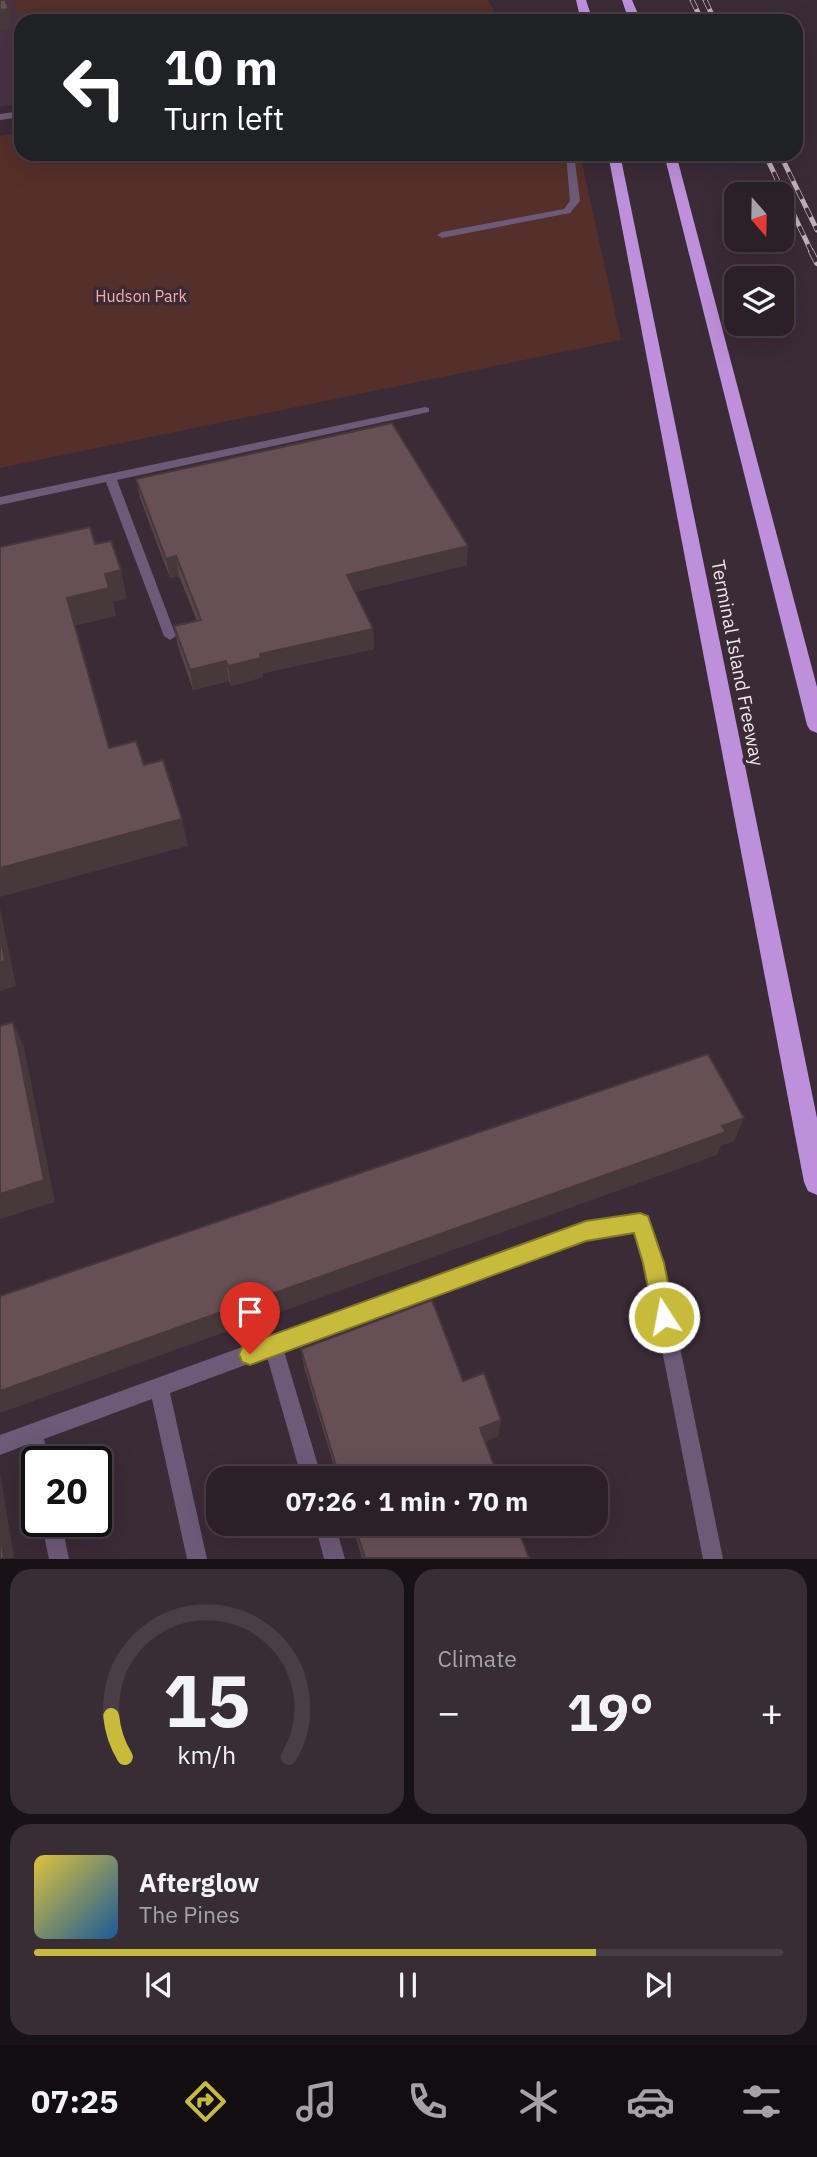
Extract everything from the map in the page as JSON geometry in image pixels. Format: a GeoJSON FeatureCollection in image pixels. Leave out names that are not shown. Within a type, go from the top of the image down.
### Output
{"type":"FeatureCollection","features":[{"type":"Feature","properties":{"kind":"highway","name":"Terminal Island Freeway"},"geometry":{"type":"LineString","coordinates":[[615,161],[817,1182]]}},
{"type":"Feature","properties":{"kind":"highway"},"geometry":{"type":"LineString","coordinates":[[672,161],[817,725]]}},
{"type":"Feature","properties":{"kind":"lane"},"geometry":{"type":"LineString","coordinates":[[442,235],[567,211],[575,201],[571,161]]}},
{"type":"Feature","properties":{"kind":"lane"},"geometry":{"type":"LineString","coordinates":[[0,501],[425,410]]}},
{"type":"Feature","properties":{"kind":"lane"},"geometry":{"type":"LineString","coordinates":[[110,477],[170,636]]}},
{"type":"Feature","properties":{"kind":"lane"},"geometry":{"type":"LineString","coordinates":[[0,1445],[586,1231],[640,1223],[654,1263],[713,1559]]}},
{"type":"Feature","properties":{"kind":"lane"},"geometry":{"type":"LineString","coordinates":[[273,1346],[308,1466]]}},
{"type":"Feature","properties":{"kind":"lane"},"geometry":{"type":"LineString","coordinates":[[159,1388],[197,1559]]}},
{"type":"Feature","properties":{"kind":"lane"},"geometry":{"type":"LineString","coordinates":[[33,1433],[36,1446]]}},
{"type":"Feature","properties":{"kind":"lane"},"geometry":{"type":"LineString","coordinates":[[328,1536],[335,1559]]}},
{"type":"Feature","properties":{"kind":"lane"},"geometry":{"type":"LineString","coordinates":[[54,1537],[59,1559]]}},
{"type":"Feature","properties":{"kind":"shaded area"},"geometry":{"type":"Polygon","coordinates":[[[0,0],[488,0],[495,14],[14,14],[14,104],[0,107],[0,0]]]}},
{"type":"Feature","properties":{"kind":"green space"},"geometry":{"type":"Polygon","coordinates":[[[12,0],[488,0],[495,14],[19,14],[12,0]]]}},
{"type":"Feature","properties":{"kind":"green space","name":"Hudson Park"},"geometry":{"type":"Polygon","coordinates":[[[14,134],[14,161],[582,161],[621,340],[0,468],[0,136],[14,134]]]}},
{"type":"Feature","properties":{"kind":"building"},"geometry":{"type":"Polygon","coordinates":[[[0,0],[5,0],[9,9],[0,10],[0,0]]]}},
{"type":"Feature","properties":{"kind":"building"},"geometry":{"type":"Polygon","coordinates":[[[392,423],[468,546],[347,575],[373,629],[260,654],[261,658],[228,666],[226,661],[190,670],[174,626],[201,620],[176,556],[166,559],[136,479],[392,423]]]}},
{"type":"Feature","properties":{"kind":"building"},"geometry":{"type":"Polygon","coordinates":[[[90,527],[95,544],[111,541],[121,570],[105,574],[109,588],[67,598],[109,748],[136,741],[144,765],[163,760],[182,819],[0,868],[0,547],[90,527]]]}},
{"type":"Feature","properties":{"kind":"building"},"geometry":{"type":"Polygon","coordinates":[[[0,936],[5,961],[0,962],[0,936]]]}},
{"type":"Feature","properties":{"kind":"building"},"geometry":{"type":"Polygon","coordinates":[[[13,1022],[44,1180],[0,1194],[0,1026],[13,1022]]]}},
{"type":"Feature","properties":{"kind":"building"},"geometry":{"type":"Polygon","coordinates":[[[708,1054],[744,1118],[722,1126],[726,1132],[0,1391],[0,1296],[708,1054]]]}},
{"type":"Feature","properties":{"kind":"building"},"geometry":{"type":"Polygon","coordinates":[[[432,1300],[463,1381],[484,1373],[501,1420],[480,1428],[494,1466],[336,1466],[301,1349],[432,1300]]]}},
{"type":"Feature","properties":{"kind":"building"},"geometry":{"type":"Polygon","coordinates":[[[0,1533],[4,1558],[0,1558],[0,1533]]]}},
{"type":"Feature","properties":{"kind":"building"},"geometry":{"type":"Polygon","coordinates":[[[358,1536],[521,1536],[529,1558],[365,1558],[358,1536]]]}},
{"type":"Feature","properties":{"kind":"railway"},"geometry":{"type":"LineString","coordinates":[[692,0],[699,14]]}},
{"type":"Feature","properties":{"kind":"railway"},"geometry":{"type":"LineString","coordinates":[[705,0],[712,14]]}},
{"type":"Feature","properties":{"kind":"railway"},"geometry":{"type":"LineString","coordinates":[[768,161],[812,253]]}},
{"type":"Feature","properties":{"kind":"railway"},"geometry":{"type":"LineString","coordinates":[[783,161],[817,230]]}},
{"type":"Feature","properties":{"kind":"railway"},"geometry":{"type":"LineString","coordinates":[[812,253],[817,263]]}},
{"type":"Feature","properties":{"kind":"route"},"geometry":{"type":"LineString","coordinates":[[250,1354],[586,1231],[640,1223],[654,1263],[664,1317]]}}]}
